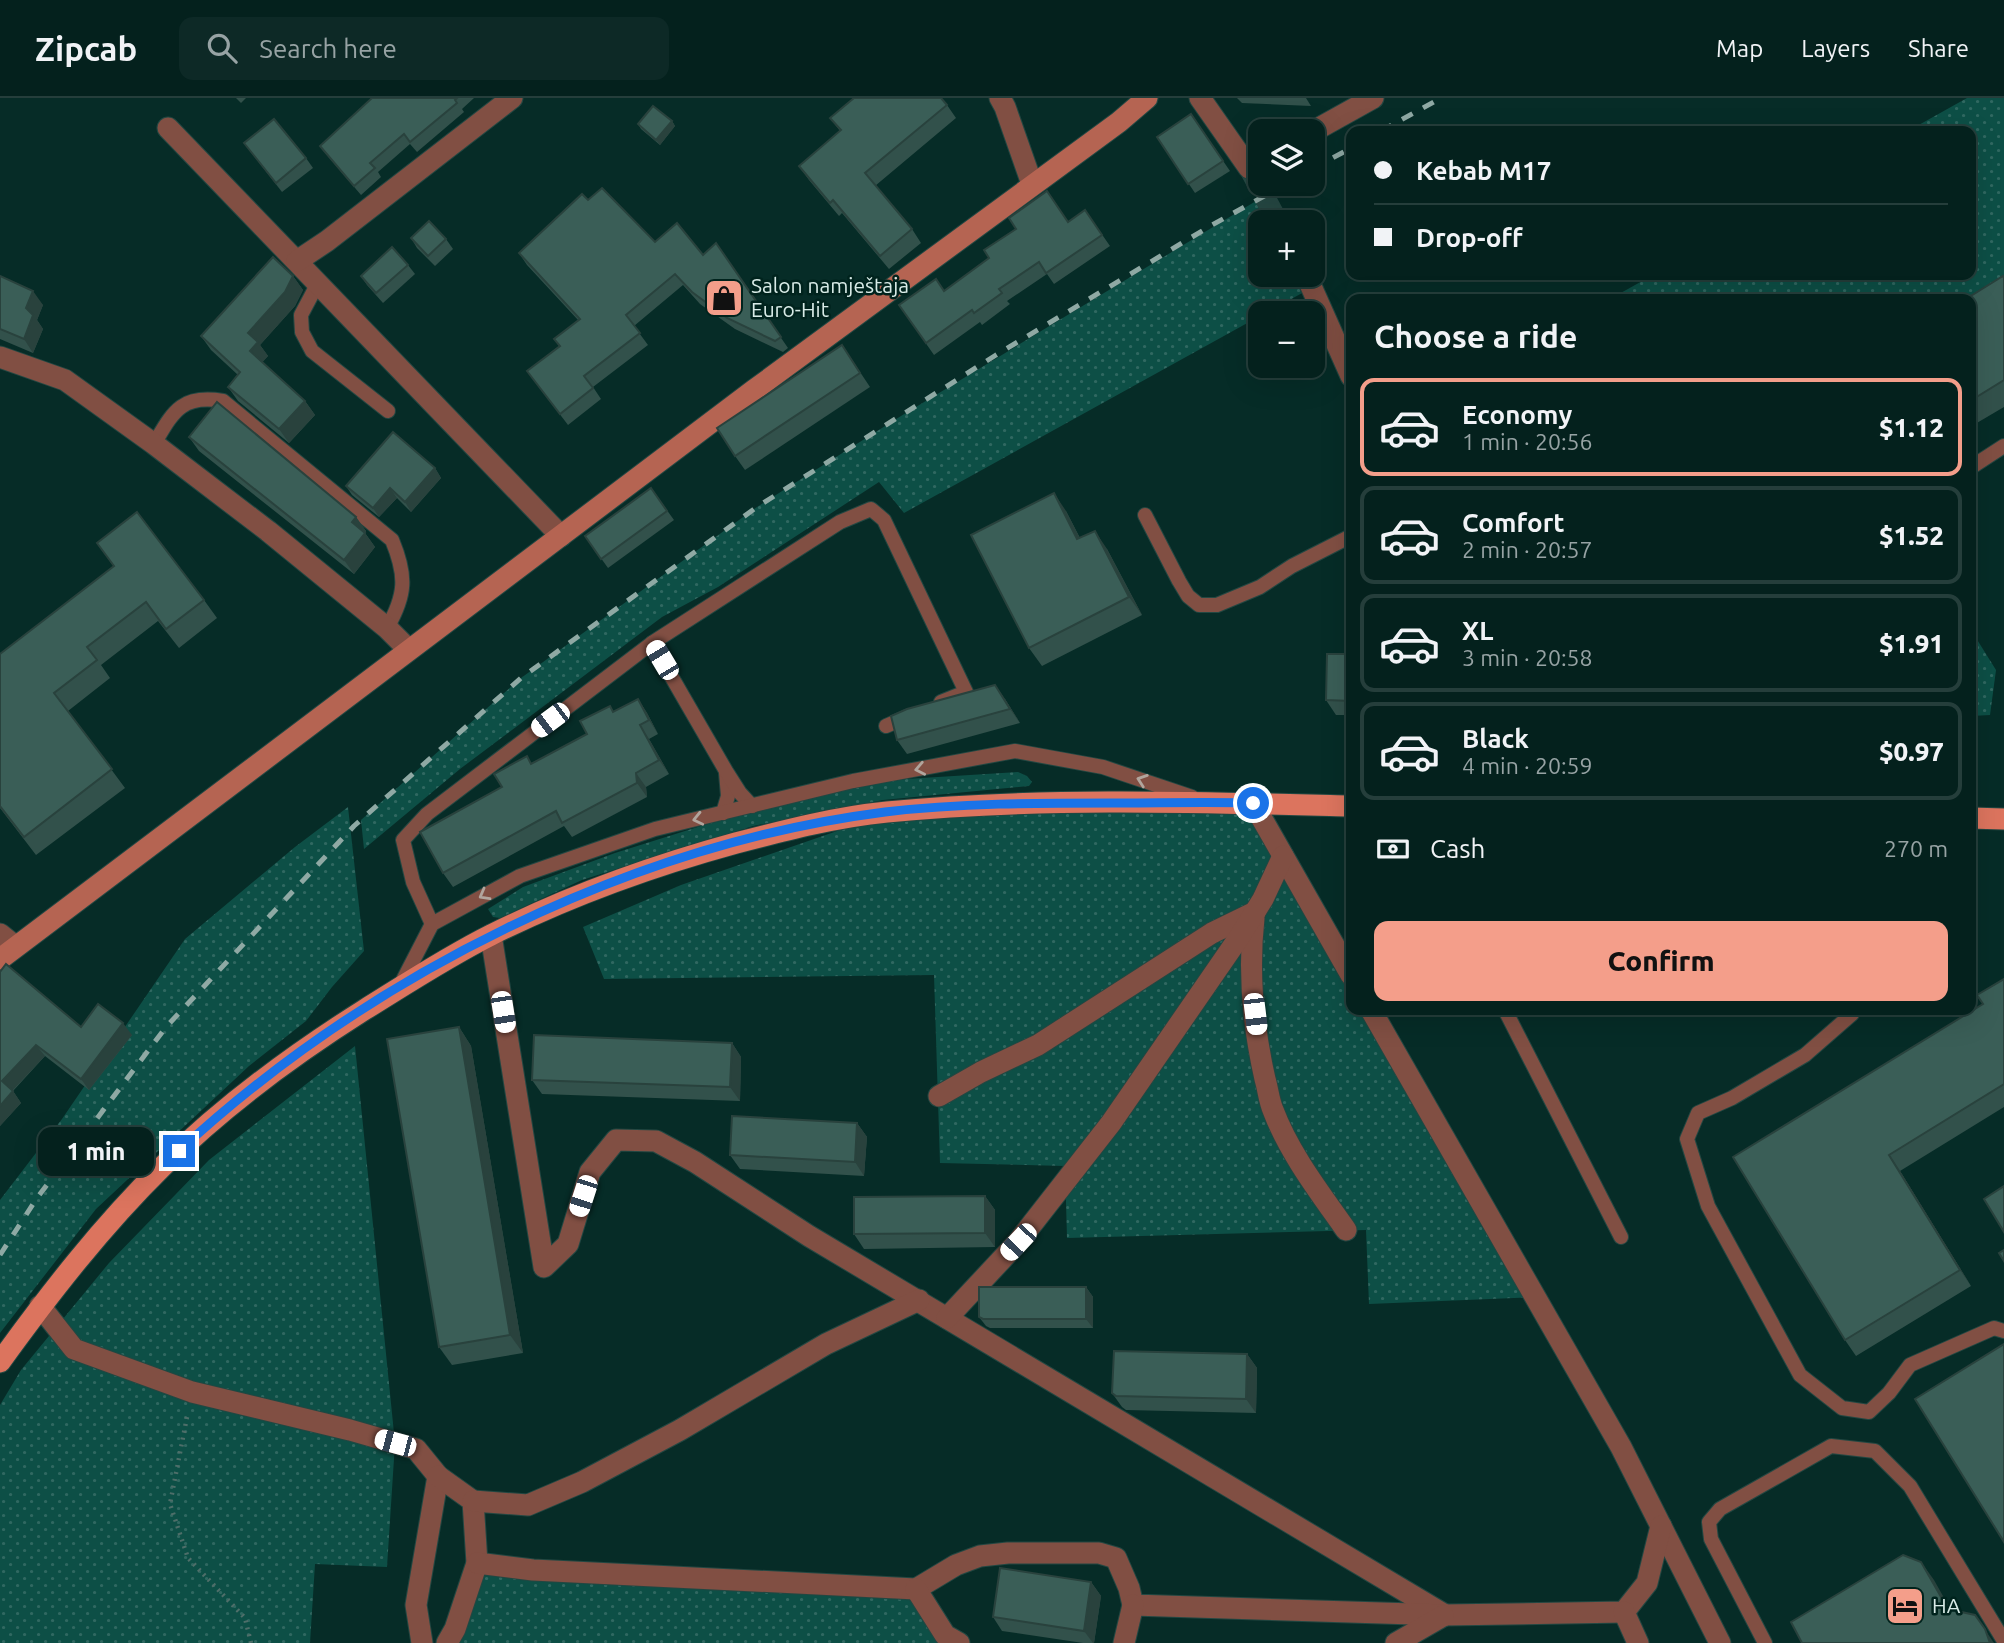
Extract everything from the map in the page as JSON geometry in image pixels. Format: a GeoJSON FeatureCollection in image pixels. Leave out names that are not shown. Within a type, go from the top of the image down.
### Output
{"type":"FeatureCollection","features":[{"type":"Feature","properties":{"kind":"main road"},"geometry":{"type":"LineString","coordinates":[[0,1362],[40,1306],[105,1227],[163,1166],[210,1122],[328,1033],[398,988],[491,935],[575,897],[650,868],[796,827],[886,812],[1050,803],[1206,802],[1346,806]]}},
{"type":"Feature","properties":{"kind":"main road"},"geometry":{"type":"LineString","coordinates":[[1976,818],[2004,819]]}},
{"type":"Feature","properties":{"kind":"street"},"geometry":{"type":"LineString","coordinates":[[297,261],[327,241],[512,98]]}},
{"type":"Feature","properties":{"kind":"street"},"geometry":{"type":"LineString","coordinates":[[1000,98],[1032,184]]}},
{"type":"Feature","properties":{"kind":"street"},"geometry":{"type":"LineString","coordinates":[[5,946],[1119,122],[1147,98]]}},
{"type":"Feature","properties":{"kind":"street"},"geometry":{"type":"LineString","coordinates":[[1200,98],[1248,167]]}},
{"type":"Feature","properties":{"kind":"street"},"geometry":{"type":"LineString","coordinates":[[1325,125],[1373,98]]}},
{"type":"Feature","properties":{"kind":"street"},"geometry":{"type":"LineString","coordinates":[[168,128],[561,536]]}},
{"type":"Feature","properties":{"kind":"street"},"geometry":{"type":"LineString","coordinates":[[1311,287],[1346,365]]}},
{"type":"Feature","properties":{"kind":"street"},"geometry":{"type":"LineString","coordinates":[[2,363],[65,380],[268,531],[387,628],[408,649]]}},
{"type":"Feature","properties":{"kind":"street"},"geometry":{"type":"LineString","coordinates":[[1253,803],[1346,966]]}},
{"type":"Feature","properties":{"kind":"street"},"geometry":{"type":"LineString","coordinates":[[947,1318],[1018,1242],[1111,1123],[1255,912],[1283,856]]}},
{"type":"Feature","properties":{"kind":"street"},"geometry":{"type":"LineString","coordinates":[[939,1096],[981,1072],[1038,1045],[1212,933],[1255,912]]}},
{"type":"Feature","properties":{"kind":"street"},"geometry":{"type":"LineString","coordinates":[[1255,912],[1251,948],[1252,993],[1259,1054],[1272,1110],[1304,1170],[1346,1230]]}},
{"type":"Feature","properties":{"kind":"street"},"geometry":{"type":"LineString","coordinates":[[491,935],[544,1267],[568,1244],[590,1172],[616,1140],[656,1142],[695,1162],[809,1236],[1445,1615]]}},
{"type":"Feature","properties":{"kind":"street"},"geometry":{"type":"LineString","coordinates":[[1374,1015],[1621,1447],[1720,1643]]}},
{"type":"Feature","properties":{"kind":"street"},"geometry":{"type":"LineString","coordinates":[[40,1306],[74,1349],[191,1392],[350,1430],[416,1449],[438,1476],[473,1501],[528,1505],[582,1482],[680,1430],[826,1344],[919,1300]]}},
{"type":"Feature","properties":{"kind":"street"},"geometry":{"type":"LineString","coordinates":[[422,1643],[416,1605],[438,1476]]}},
{"type":"Feature","properties":{"kind":"street"},"geometry":{"type":"LineString","coordinates":[[447,1643],[455,1629],[477,1563],[473,1501]]}},
{"type":"Feature","properties":{"kind":"street"},"geometry":{"type":"LineString","coordinates":[[1624,1612],[1647,1583],[1661,1526]]}},
{"type":"Feature","properties":{"kind":"street"},"geometry":{"type":"LineString","coordinates":[[477,1563],[533,1570],[916,1589],[956,1566],[980,1556],[1099,1553],[1116,1558],[1129,1588],[1133,1605],[1124,1643]]}},
{"type":"Feature","properties":{"kind":"street"},"geometry":{"type":"LineString","coordinates":[[916,1589],[945,1635],[959,1643]]}},
{"type":"Feature","properties":{"kind":"street"},"geometry":{"type":"LineString","coordinates":[[1133,1605],[1445,1615],[1624,1612]]}},
{"type":"Feature","properties":{"kind":"street"},"geometry":{"type":"LineString","coordinates":[[1624,1612],[1638,1643]]}},
{"type":"Feature","properties":{"kind":"street"},"geometry":{"type":"LineString","coordinates":[[1396,1643],[1445,1615]]}},
{"type":"Feature","properties":{"kind":"lane"},"geometry":{"type":"LineString","coordinates":[[318,283],[301,316],[302,332],[312,351],[388,411]]}},
{"type":"Feature","properties":{"kind":"lane"},"geometry":{"type":"LineString","coordinates":[[154,444],[173,411],[190,401],[205,398],[223,401],[392,540],[401,563],[403,585],[399,608],[387,628]]}},
{"type":"Feature","properties":{"kind":"lane"},"geometry":{"type":"LineString","coordinates":[[1976,464],[2004,446]]}},
{"type":"Feature","properties":{"kind":"lane"},"geometry":{"type":"LineString","coordinates":[[432,924],[413,882],[404,840],[427,814],[652,643],[840,522],[871,509],[884,520],[966,692],[886,726]]}},
{"type":"Feature","properties":{"kind":"lane"},"geometry":{"type":"LineString","coordinates":[[1145,516],[1179,582],[1188,596],[1199,605],[1217,606],[1260,587],[1292,566],[1346,539]]}},
{"type":"Feature","properties":{"kind":"lane"},"geometry":{"type":"LineString","coordinates":[[652,643],[726,771],[752,806]]}},
{"type":"Feature","properties":{"kind":"lane"},"geometry":{"type":"LineString","coordinates":[[398,988],[432,924],[520,876],[655,829],[853,781],[1015,751],[1103,767],[1206,802]]}},
{"type":"Feature","properties":{"kind":"lane"},"geometry":{"type":"LineString","coordinates":[[723,813],[728,796],[726,771]]}},
{"type":"Feature","properties":{"kind":"lane"},"geometry":{"type":"LineString","coordinates":[[1508,1015],[1620,1237]]}},
{"type":"Feature","properties":{"kind":"lane"},"geometry":{"type":"LineString","coordinates":[[1851,1015],[1805,1055],[1732,1098],[1698,1113],[1687,1139],[1708,1206],[1800,1375],[1842,1408],[1869,1412],[1889,1393],[1910,1365],[1994,1328],[2004,1331]]}},
{"type":"Feature","properties":{"kind":"lane"},"geometry":{"type":"LineString","coordinates":[[1765,1643],[1711,1539],[1709,1522],[1720,1509],[1831,1446],[1875,1451],[1910,1486],[2004,1641]]}},
{"type":"Feature","properties":{"kind":"path"},"geometry":{"type":"LineString","coordinates":[[191,1392],[170,1504],[188,1558],[246,1618],[251,1643]]}},
{"type":"Feature","properties":{"kind":"green space"},"geometry":{"type":"Polygon","coordinates":[[[1967,98],[2004,98],[2004,284],[1976,296],[1976,294],[1619,294],[1644,280],[1976,280],[1976,126],[1917,126],[1967,98]]]}},
{"type":"Feature","properties":{"kind":"green space"},"geometry":{"type":"Polygon","coordinates":[[[1256,201],[1261,210],[1248,210],[1248,287],[1301,287],[1304,292],[1288,301],[1248,301],[1248,323],[904,513],[879,482],[718,587],[662,617],[460,769],[364,849],[361,820],[521,678],[757,507],[901,416],[1256,201]]]}},
{"type":"Feature","properties":{"kind":"green space"},"geometry":{"type":"Polygon","coordinates":[[[1976,638],[1996,670],[1990,715],[1976,716],[1976,638]]]}},
{"type":"Feature","properties":{"kind":"green space"},"geometry":{"type":"Polygon","coordinates":[[[1018,772],[1032,782],[1029,786],[883,800],[753,826],[582,880],[500,918],[493,917],[488,909],[523,887],[615,853],[701,826],[856,785],[1018,772]]]}},
{"type":"Feature","properties":{"kind":"green space"},"geometry":{"type":"Polygon","coordinates":[[[1253,803],[1346,966],[1346,1015],[1374,1015],[1535,1297],[1369,1304],[1366,1230],[1067,1238],[1065,1166],[940,1163],[934,975],[604,979],[583,927],[681,885],[895,811],[1253,803]]]}},
{"type":"Feature","properties":{"kind":"green space"},"geometry":{"type":"Polygon","coordinates":[[[348,807],[364,951],[306,1021],[249,1066],[96,1209],[0,1333],[0,1200],[62,1119],[185,939],[295,847],[348,807]]]}},
{"type":"Feature","properties":{"kind":"green space"},"geometry":{"type":"Polygon","coordinates":[[[355,1046],[395,1443],[387,1567],[315,1564],[310,1643],[0,1643],[0,1405],[21,1370],[109,1263],[209,1160],[355,1046]]]}},
{"type":"Feature","properties":{"kind":"green space"},"geometry":{"type":"Polygon","coordinates":[[[477,1563],[916,1589],[948,1643],[448,1643],[477,1563]]]}},
{"type":"Feature","properties":{"kind":"building"},"geometry":{"type":"Polygon","coordinates":[[[372,98],[457,98],[457,103],[410,142],[404,134],[370,163],[375,168],[354,186],[320,146],[372,98]]]}},
{"type":"Feature","properties":{"kind":"building"},"geometry":{"type":"Polygon","coordinates":[[[854,98],[941,98],[947,105],[865,173],[912,229],[880,256],[833,200],[830,203],[799,166],[841,130],[830,118],[854,98]]]}},
{"type":"Feature","properties":{"kind":"building"},"geometry":{"type":"Polygon","coordinates":[[[653,106],[672,121],[656,140],[638,124],[653,106]]]}},
{"type":"Feature","properties":{"kind":"building"},"geometry":{"type":"Polygon","coordinates":[[[1191,114],[1223,161],[1188,184],[1157,137],[1191,114]]]}},
{"type":"Feature","properties":{"kind":"building"},"geometry":{"type":"Polygon","coordinates":[[[274,119],[306,158],[276,183],[244,143],[274,119]]]}},
{"type":"Feature","properties":{"kind":"building"},"geometry":{"type":"Polygon","coordinates":[[[602,188],[655,242],[677,223],[703,255],[716,243],[781,337],[775,341],[727,318],[692,292],[675,274],[626,315],[640,333],[584,376],[593,388],[560,414],[527,371],[560,346],[554,339],[580,319],[519,253],[582,194],[588,200],[602,188]]]}},
{"type":"Feature","properties":{"kind":"building"},"geometry":{"type":"Polygon","coordinates":[[[1047,191],[1068,222],[1085,210],[1102,235],[1046,273],[1039,262],[999,289],[1002,293],[974,313],[972,310],[926,343],[899,305],[936,279],[944,291],[989,258],[984,250],[1016,229],[1009,218],[1047,191]]]}},
{"type":"Feature","properties":{"kind":"building"},"geometry":{"type":"Polygon","coordinates":[[[429,221],[446,239],[428,256],[411,238],[429,221]]]}},
{"type":"Feature","properties":{"kind":"building"},"geometry":{"type":"Polygon","coordinates":[[[392,247],[408,265],[376,293],[361,276],[392,247]]]}},
{"type":"Feature","properties":{"kind":"building"},"geometry":{"type":"Polygon","coordinates":[[[273,257],[293,276],[285,292],[248,333],[258,342],[250,351],[305,401],[279,429],[228,387],[240,372],[201,336],[273,257]]]}},
{"type":"Feature","properties":{"kind":"building"},"geometry":{"type":"Polygon","coordinates":[[[0,276],[33,291],[26,308],[33,315],[24,339],[0,329],[0,276]]]}},
{"type":"Feature","properties":{"kind":"building"},"geometry":{"type":"Polygon","coordinates":[[[2003,276],[2004,380],[1976,397],[1976,294],[2003,276]]]}},
{"type":"Feature","properties":{"kind":"building"},"geometry":{"type":"Polygon","coordinates":[[[842,345],[860,373],[735,456],[717,428],[842,345]]]}},
{"type":"Feature","properties":{"kind":"building"},"geometry":{"type":"Polygon","coordinates":[[[217,402],[356,517],[352,522],[365,533],[344,560],[189,437],[217,402]]]}},
{"type":"Feature","properties":{"kind":"building"},"geometry":{"type":"Polygon","coordinates":[[[393,432],[435,468],[405,502],[390,488],[373,508],[346,486],[393,432]]]}},
{"type":"Feature","properties":{"kind":"building"},"geometry":{"type":"Polygon","coordinates":[[[651,488],[667,511],[601,559],[585,536],[651,488]]]}},
{"type":"Feature","properties":{"kind":"building"},"geometry":{"type":"Polygon","coordinates":[[[1054,493],[1077,539],[1095,531],[1129,597],[1029,648],[971,535],[1054,493]]]}},
{"type":"Feature","properties":{"kind":"building"},"geometry":{"type":"Polygon","coordinates":[[[137,512],[204,600],[166,629],[146,602],[87,647],[97,660],[54,693],[112,769],[24,837],[0,806],[0,654],[114,566],[97,543],[137,512]]]}},
{"type":"Feature","properties":{"kind":"building"},"geometry":{"type":"Polygon","coordinates":[[[1327,654],[1346,654],[1346,701],[1326,700],[1327,654]]]}},
{"type":"Feature","properties":{"kind":"building"},"geometry":{"type":"Polygon","coordinates":[[[995,685],[1010,709],[897,740],[891,716],[907,709],[995,685]]]}},
{"type":"Feature","properties":{"kind":"building"},"geometry":{"type":"Polygon","coordinates":[[[638,699],[649,720],[640,725],[659,760],[636,773],[637,783],[562,823],[556,811],[443,873],[420,832],[502,787],[494,774],[527,756],[531,764],[587,734],[580,721],[610,706],[613,712],[638,699]]]}},
{"type":"Feature","properties":{"kind":"building"},"geometry":{"type":"Polygon","coordinates":[[[6,964],[81,1027],[98,1004],[123,1023],[81,1079],[36,1045],[2,1081],[13,1091],[0,1106],[0,972],[6,964]]]}},
{"type":"Feature","properties":{"kind":"building"},"geometry":{"type":"Polygon","coordinates":[[[2004,979],[2004,1084],[1889,1155],[1960,1270],[1845,1340],[1733,1157],[1965,1015],[1976,1015],[1976,1008],[1983,1004],[1977,995],[2004,979]]]}},
{"type":"Feature","properties":{"kind":"building"},"geometry":{"type":"Polygon","coordinates":[[[459,1027],[510,1335],[439,1347],[387,1039],[459,1027]]]}},
{"type":"Feature","properties":{"kind":"building"},"geometry":{"type":"Polygon","coordinates":[[[534,1035],[732,1043],[730,1087],[532,1080],[534,1035]]]}},
{"type":"Feature","properties":{"kind":"building"},"geometry":{"type":"Polygon","coordinates":[[[732,1116],[857,1123],[855,1162],[730,1155],[732,1116]]]}},
{"type":"Feature","properties":{"kind":"building"},"geometry":{"type":"Polygon","coordinates":[[[2004,1186],[2004,1232],[1984,1199],[2004,1186]]]}},
{"type":"Feature","properties":{"kind":"building"},"geometry":{"type":"Polygon","coordinates":[[[985,1196],[985,1233],[854,1234],[854,1197],[985,1196]]]}},
{"type":"Feature","properties":{"kind":"building"},"geometry":{"type":"Polygon","coordinates":[[[979,1287],[1086,1287],[1086,1319],[983,1319],[979,1317],[979,1287]]]}},
{"type":"Feature","properties":{"kind":"building"},"geometry":{"type":"Polygon","coordinates":[[[2004,1344],[2004,1542],[1915,1399],[2004,1344]]]}},
{"type":"Feature","properties":{"kind":"building"},"geometry":{"type":"Polygon","coordinates":[[[1114,1351],[1247,1354],[1246,1399],[1116,1396],[1112,1393],[1114,1351]]]}},
{"type":"Feature","properties":{"kind":"building","name":"HA"},"geometry":{"type":"Polygon","coordinates":[[[1903,1555],[1921,1562],[1948,1609],[1975,1615],[1985,1629],[1990,1643],[1802,1643],[1791,1622],[1903,1555]]]}},
{"type":"Feature","properties":{"kind":"building"},"geometry":{"type":"Polygon","coordinates":[[[1000,1568],[1091,1582],[1084,1631],[993,1617],[1000,1568]]]}},
{"type":"Feature","properties":{"kind":"tunnel"},"geometry":{"type":"LineString","coordinates":[[1264,196],[1272,210]]}},
{"type":"Feature","properties":{"kind":"railway"},"geometry":{"type":"LineString","coordinates":[[1390,126],[1441,98]]}},
{"type":"Feature","properties":{"kind":"railway"},"geometry":{"type":"LineString","coordinates":[[1325,162],[1346,151]]}},
{"type":"Feature","properties":{"kind":"railway"},"geometry":{"type":"LineString","coordinates":[[0,1255],[37,1198],[166,1027],[354,826],[521,678],[757,507],[996,355],[1264,196]]}},
{"type":"Feature","properties":{"kind":"place","name":"Salon namještaja Euro-Hit"},"geometry":{"type":"Point","coordinates":[724,298]}},
{"type":"Feature","properties":{"kind":"place","name":"HA"},"geometry":{"type":"Point","coordinates":[1905,1606]}},
{"type":"Feature","properties":{"kind":"route"},"geometry":{"type":"LineString","coordinates":[[179,1151],[210,1122],[261,1082],[328,1033],[421,974],[491,935],[575,897],[650,868],[796,827],[886,812],[1050,803],[1253,803]]}}]}
